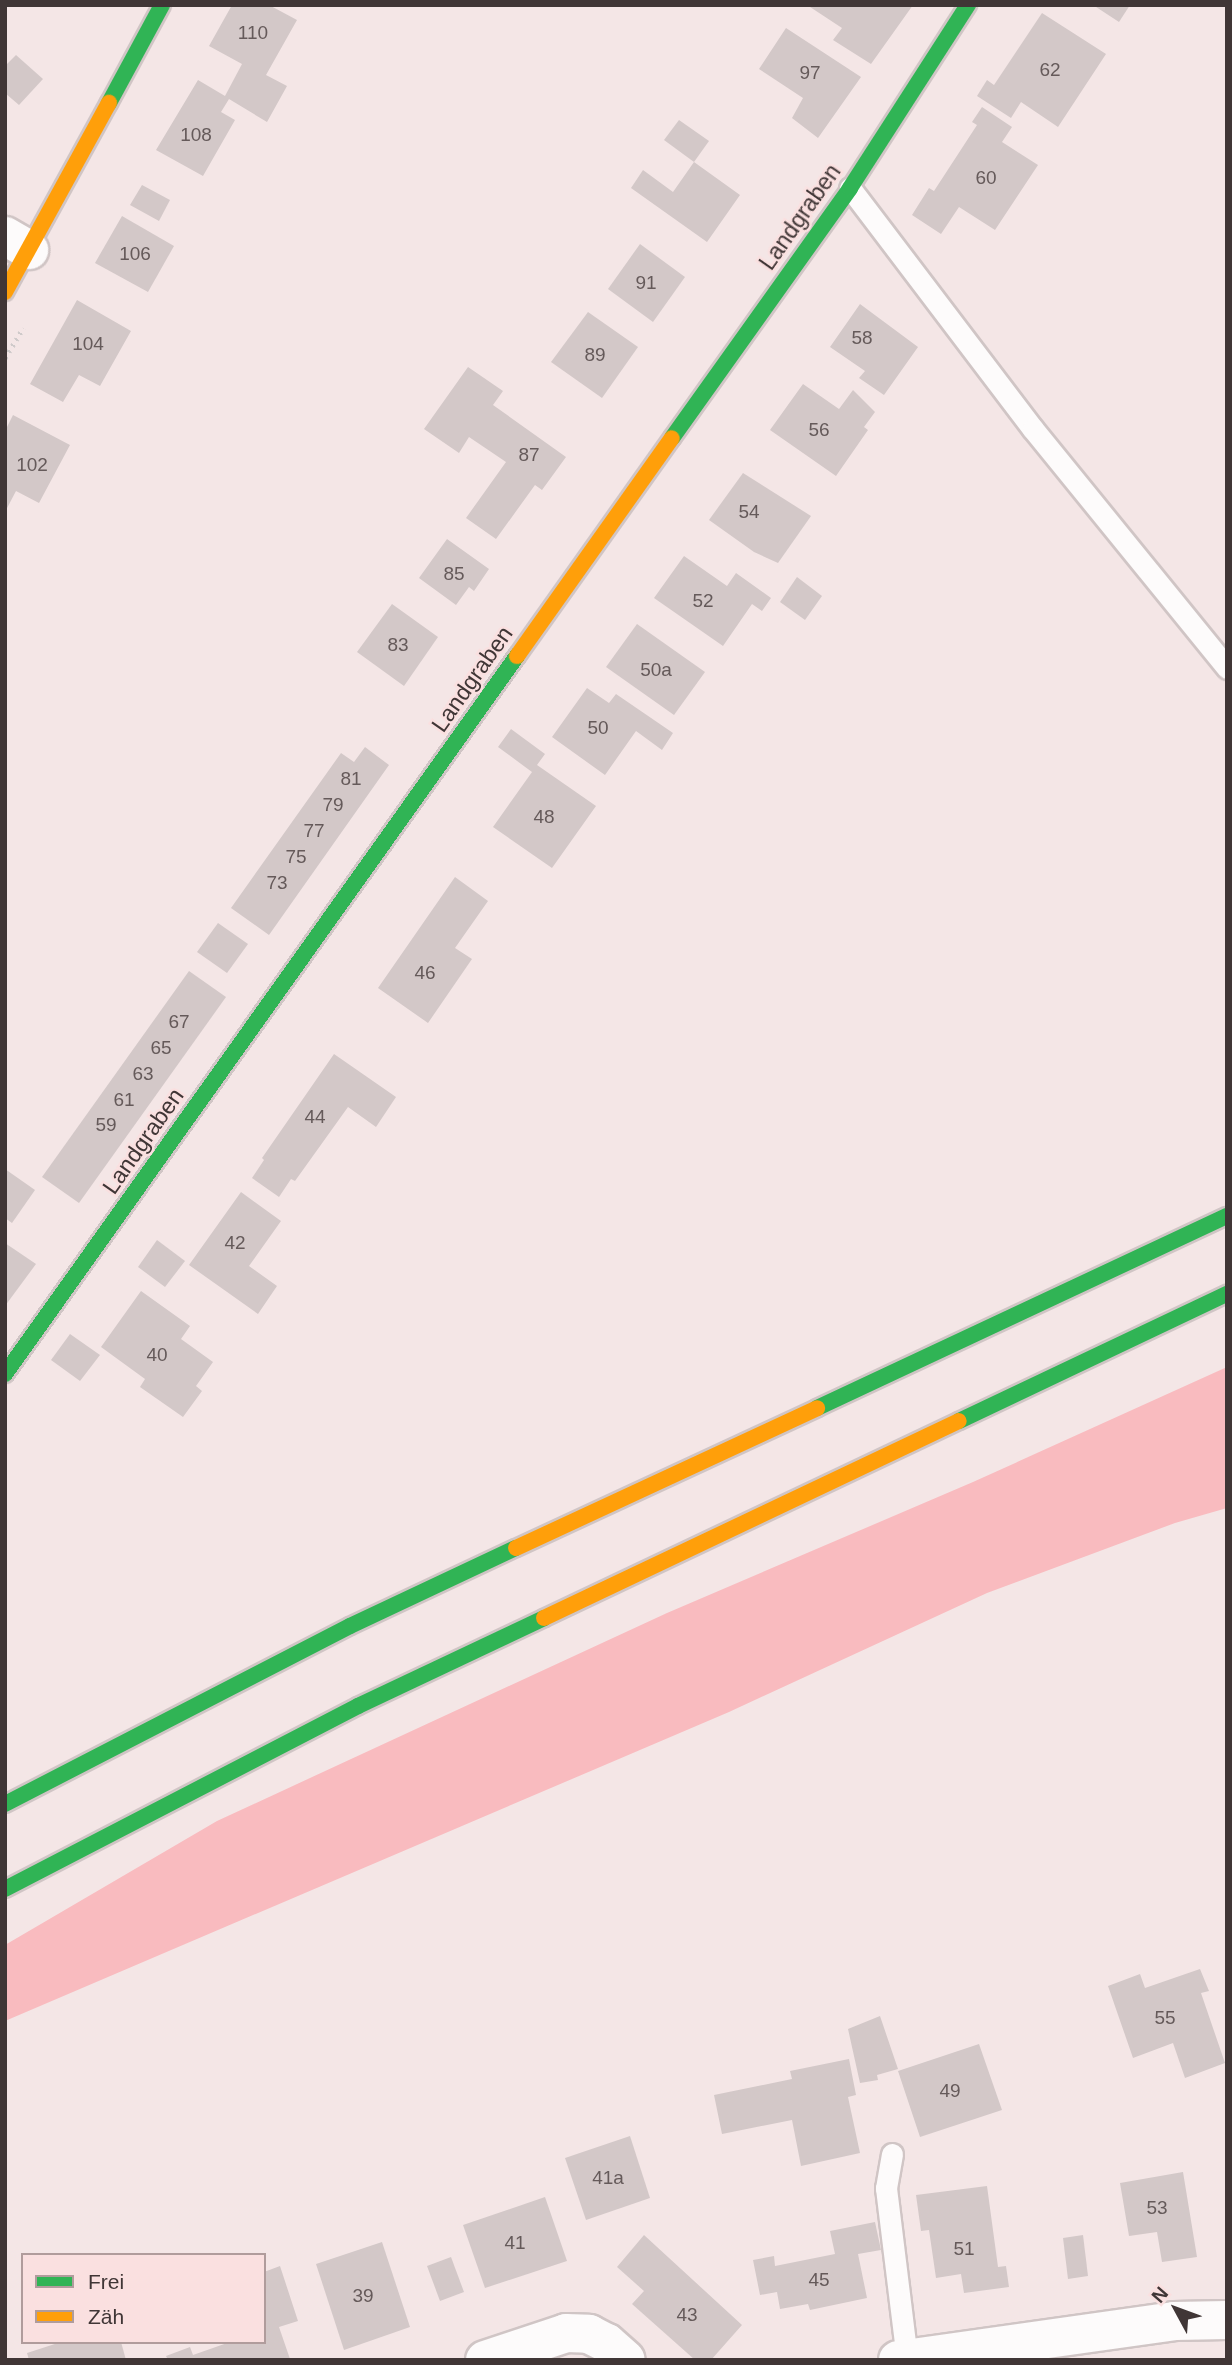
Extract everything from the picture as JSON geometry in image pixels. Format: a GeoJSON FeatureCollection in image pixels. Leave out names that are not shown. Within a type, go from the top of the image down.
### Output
{"type":"FeatureCollection","features":[{"type":"Feature","properties":{"kind":"main road"},"geometry":{"type":"LineString","coordinates":[[5,292],[17,243],[162,5]]}},
{"type":"Feature","properties":{"kind":"main road","name":"Landgraben"},"geometry":{"type":"LineString","coordinates":[[5,1374],[850,188],[968,5]]}},
{"type":"Feature","properties":{"kind":"main road"},"geometry":{"type":"LineString","coordinates":[[5,1804],[350,1626],[1227,1216]]}},
{"type":"Feature","properties":{"kind":"main road"},"geometry":{"type":"LineString","coordinates":[[5,1889],[358,1706],[1227,1294]]}},
{"type":"Feature","properties":{"kind":"street"},"geometry":{"type":"LineString","coordinates":[[902,2359],[1174,2321],[1227,2320]]}},
{"type":"Feature","properties":{"kind":"street"},"geometry":{"type":"LineString","coordinates":[[485,2360],[566,2333],[589,2334],[607,2343],[626,2360]]}},
{"type":"Feature","properties":{"kind":"lane"},"geometry":{"type":"LineString","coordinates":[[850,188],[1034,429],[1227,668]]}},
{"type":"Feature","properties":{"kind":"lane"},"geometry":{"type":"LineString","coordinates":[[891,2154],[886,2188],[902,2359]]}},
{"type":"Feature","properties":{"kind":"shaded area"},"geometry":{"type":"Polygon","coordinates":[[[1227,1367],[1227,1508],[1175,1523],[987,1593],[729,1712],[5,2021],[5,1945],[217,1821],[667,1613],[973,1482],[1227,1367]]]}},
{"type":"Feature","properties":{"kind":"building"},"geometry":{"type":"Polygon","coordinates":[[[232,5],[269,5],[297,20],[266,75],[287,86],[267,122],[229,99],[221,112],[235,120],[203,176],[156,150],[198,80],[225,96],[242,64],[209,46],[232,5]]]}},
{"type":"Feature","properties":{"kind":"building"},"geometry":{"type":"Polygon","coordinates":[[[807,5],[913,5],[871,64],[833,40],[842,28],[807,5]]]}},
{"type":"Feature","properties":{"kind":"building"},"geometry":{"type":"Polygon","coordinates":[[[1093,5],[1130,5],[1119,22],[1093,5]]]}},
{"type":"Feature","properties":{"kind":"building"},"geometry":{"type":"Polygon","coordinates":[[[1042,13],[1106,54],[1058,127],[1021,102],[1011,118],[977,96],[987,80],[994,85],[1042,13]]]}},
{"type":"Feature","properties":{"kind":"building"},"geometry":{"type":"Polygon","coordinates":[[[786,28],[861,77],[818,138],[792,118],[803,98],[759,69],[786,28]]]}},
{"type":"Feature","properties":{"kind":"building"},"geometry":{"type":"Polygon","coordinates":[[[16,55],[43,79],[19,105],[5,93],[5,66],[16,55]]]}},
{"type":"Feature","properties":{"kind":"building"},"geometry":{"type":"Polygon","coordinates":[[[982,107],[1012,127],[1002,142],[1038,165],[995,230],[959,207],[941,234],[912,215],[929,188],[934,191],[977,125],[972,122],[982,107]]]}},
{"type":"Feature","properties":{"kind":"building"},"geometry":{"type":"Polygon","coordinates":[[[679,120],[709,141],[694,162],[664,140],[679,120]]]}},
{"type":"Feature","properties":{"kind":"building"},"geometry":{"type":"Polygon","coordinates":[[[694,162],[740,195],[707,242],[631,188],[643,170],[673,192],[694,162]]]}},
{"type":"Feature","properties":{"kind":"building"},"geometry":{"type":"Polygon","coordinates":[[[142,185],[170,200],[159,221],[130,205],[142,185]]]}},
{"type":"Feature","properties":{"kind":"building"},"geometry":{"type":"Polygon","coordinates":[[[122,216],[174,246],[148,292],[95,263],[122,216]]]}},
{"type":"Feature","properties":{"kind":"building"},"geometry":{"type":"Polygon","coordinates":[[[640,244],[685,277],[653,322],[608,289],[640,244]]]}},
{"type":"Feature","properties":{"kind":"building"},"geometry":{"type":"Polygon","coordinates":[[[77,300],[131,331],[100,386],[79,375],[63,402],[30,384],[77,300]]]}},
{"type":"Feature","properties":{"kind":"building"},"geometry":{"type":"Polygon","coordinates":[[[860,304],[918,347],[884,395],[859,378],[865,371],[830,347],[860,304]]]}},
{"type":"Feature","properties":{"kind":"building"},"geometry":{"type":"Polygon","coordinates":[[[588,312],[638,347],[602,398],[551,362],[588,312]]]}},
{"type":"Feature","properties":{"kind":"building"},"geometry":{"type":"Polygon","coordinates":[[[468,367],[503,391],[493,405],[566,457],[542,490],[535,485],[496,539],[466,518],[506,462],[469,437],[459,453],[424,429],[468,367]]]}},
{"type":"Feature","properties":{"kind":"building"},"geometry":{"type":"Polygon","coordinates":[[[803,384],[839,409],[853,390],[875,412],[864,427],[868,430],[836,476],[770,430],[803,384]]]}},
{"type":"Feature","properties":{"kind":"building"},"geometry":{"type":"Polygon","coordinates":[[[13,415],[70,445],[39,503],[16,491],[5,512],[5,431],[13,415]]]}},
{"type":"Feature","properties":{"kind":"building"},"geometry":{"type":"Polygon","coordinates":[[[743,473],[811,516],[778,563],[754,552],[709,520],[743,473]]]}},
{"type":"Feature","properties":{"kind":"building"},"geometry":{"type":"Polygon","coordinates":[[[447,539],[489,569],[474,591],[469,587],[456,605],[419,578],[447,539]]]}},
{"type":"Feature","properties":{"kind":"building"},"geometry":{"type":"Polygon","coordinates":[[[684,556],[727,586],[736,573],[771,598],[762,611],[752,604],[723,646],[654,598],[684,556]]]}},
{"type":"Feature","properties":{"kind":"building"},"geometry":{"type":"Polygon","coordinates":[[[797,577],[822,596],[805,620],[780,602],[797,577]]]}},
{"type":"Feature","properties":{"kind":"building"},"geometry":{"type":"Polygon","coordinates":[[[392,604],[438,637],[404,686],[357,652],[392,604]]]}},
{"type":"Feature","properties":{"kind":"building"},"geometry":{"type":"Polygon","coordinates":[[[637,624],[705,672],[674,715],[606,667],[637,624]]]}},
{"type":"Feature","properties":{"kind":"building"},"geometry":{"type":"Polygon","coordinates":[[[587,688],[609,703],[616,694],[673,733],[662,750],[636,731],[605,775],[552,737],[587,688]]]}},
{"type":"Feature","properties":{"kind":"building"},"geometry":{"type":"Polygon","coordinates":[[[511,729],[545,754],[537,765],[596,806],[552,868],[493,827],[532,772],[498,747],[511,729]]]}},
{"type":"Feature","properties":{"kind":"building"},"geometry":{"type":"Polygon","coordinates":[[[365,747],[389,765],[269,935],[231,908],[341,753],[354,762],[365,747]]]}},
{"type":"Feature","properties":{"kind":"building"},"geometry":{"type":"Polygon","coordinates":[[[455,877],[488,901],[455,948],[472,959],[428,1023],[378,988],[455,877]]]}},
{"type":"Feature","properties":{"kind":"building"},"geometry":{"type":"Polygon","coordinates":[[[218,923],[248,944],[227,973],[197,952],[218,923]]]}},
{"type":"Feature","properties":{"kind":"building"},"geometry":{"type":"Polygon","coordinates":[[[189,971],[226,997],[79,1203],[42,1177],[189,971]]]}},
{"type":"Feature","properties":{"kind":"building"},"geometry":{"type":"Polygon","coordinates":[[[334,1054],[396,1097],[376,1127],[348,1107],[295,1181],[291,1179],[279,1197],[252,1178],[264,1160],[262,1158],[334,1054]]]}},
{"type":"Feature","properties":{"kind":"building"},"geometry":{"type":"Polygon","coordinates":[[[5,1169],[35,1190],[12,1223],[5,1218],[5,1169]]]}},
{"type":"Feature","properties":{"kind":"building"},"geometry":{"type":"Polygon","coordinates":[[[241,1192],[281,1221],[249,1266],[277,1286],[258,1314],[189,1265],[241,1192]]]}},
{"type":"Feature","properties":{"kind":"building"},"geometry":{"type":"Polygon","coordinates":[[[157,1240],[185,1261],[165,1287],[138,1267],[157,1240]]]}},
{"type":"Feature","properties":{"kind":"building"},"geometry":{"type":"Polygon","coordinates":[[[5,1243],[36,1264],[5,1306],[5,1243]]]}},
{"type":"Feature","properties":{"kind":"building"},"geometry":{"type":"Polygon","coordinates":[[[141,1291],[190,1326],[181,1339],[213,1362],[196,1386],[202,1391],[183,1417],[140,1387],[145,1379],[101,1347],[141,1291]]]}},
{"type":"Feature","properties":{"kind":"building"},"geometry":{"type":"Polygon","coordinates":[[[70,1334],[100,1355],[80,1381],[51,1360],[70,1334]]]}},
{"type":"Feature","properties":{"kind":"building"},"geometry":{"type":"Polygon","coordinates":[[[1200,1969],[1209,1991],[1201,1993],[1225,2063],[1185,2078],[1173,2043],[1133,2058],[1108,1986],[1140,1974],[1145,1988],[1200,1969]]]}},
{"type":"Feature","properties":{"kind":"building"},"geometry":{"type":"Polygon","coordinates":[[[880,2016],[898,2069],[877,2075],[878,2080],[860,2083],[848,2029],[880,2016]]]}},
{"type":"Feature","properties":{"kind":"building"},"geometry":{"type":"Polygon","coordinates":[[[979,2044],[1002,2110],[920,2137],[898,2071],[979,2044]]]}},
{"type":"Feature","properties":{"kind":"building"},"geometry":{"type":"Polygon","coordinates":[[[849,2059],[856,2095],[848,2097],[860,2153],[801,2166],[792,2120],[722,2134],[714,2095],[792,2079],[790,2071],[849,2059]]]}},
{"type":"Feature","properties":{"kind":"building"},"geometry":{"type":"Polygon","coordinates":[[[630,2136],[650,2198],[586,2220],[565,2158],[630,2136]]]}},
{"type":"Feature","properties":{"kind":"building"},"geometry":{"type":"Polygon","coordinates":[[[1183,2172],[1197,2257],[1162,2262],[1157,2232],[1129,2236],[1120,2183],[1183,2172]]]}},
{"type":"Feature","properties":{"kind":"building"},"geometry":{"type":"Polygon","coordinates":[[[987,2186],[998,2267],[1006,2266],[1009,2287],[964,2293],[961,2274],[936,2278],[929,2230],[921,2231],[916,2195],[987,2186]]]}},
{"type":"Feature","properties":{"kind":"building"},"geometry":{"type":"Polygon","coordinates":[[[545,2197],[567,2261],[485,2288],[463,2225],[545,2197]]]}},
{"type":"Feature","properties":{"kind":"building"},"geometry":{"type":"Polygon","coordinates":[[[875,2222],[881,2250],[858,2254],[867,2298],[810,2310],[808,2304],[780,2309],[777,2292],[760,2295],[753,2260],[774,2256],[775,2266],[835,2254],[830,2231],[875,2222]]]}},
{"type":"Feature","properties":{"kind":"building"},"geometry":{"type":"Polygon","coordinates":[[[644,2235],[742,2325],[711,2360],[695,2360],[632,2304],[644,2291],[617,2267],[644,2235]]]}},
{"type":"Feature","properties":{"kind":"building"},"geometry":{"type":"Polygon","coordinates":[[[1083,2235],[1088,2276],[1068,2279],[1063,2238],[1083,2235]]]}},
{"type":"Feature","properties":{"kind":"building"},"geometry":{"type":"Polygon","coordinates":[[[382,2242],[410,2327],[344,2350],[316,2264],[382,2242]]]}},
{"type":"Feature","properties":{"kind":"building"},"geometry":{"type":"Polygon","coordinates":[[[451,2257],[464,2292],[440,2301],[427,2266],[451,2257]]]}},
{"type":"Feature","properties":{"kind":"building"},"geometry":{"type":"Polygon","coordinates":[[[280,2266],[298,2321],[279,2327],[290,2359],[168,2360],[166,2356],[190,2347],[193,2355],[224,2344],[266,2344],[266,2271],[280,2266]]]}},
{"type":"Feature","properties":{"kind":"building"},"geometry":{"type":"Polygon","coordinates":[[[55,2344],[122,2344],[126,2360],[29,2360],[27,2353],[55,2344]]]}},
{"type":"Feature","properties":{"kind":"traffic: fast"},"geometry":{"type":"LineString","coordinates":[[109,103],[162,5]]}},
{"type":"Feature","properties":{"kind":"traffic: fast"},"geometry":{"type":"LineString","coordinates":[[672,438],[850,188],[968,5]]}},
{"type":"Feature","properties":{"kind":"traffic: fast"},"geometry":{"type":"LineString","coordinates":[[5,1374],[517,656]]}},
{"type":"Feature","properties":{"kind":"traffic: fast"},"geometry":{"type":"LineString","coordinates":[[817,1408],[1227,1216]]}},
{"type":"Feature","properties":{"kind":"traffic: fast"},"geometry":{"type":"LineString","coordinates":[[959,1421],[1227,1294]]}},
{"type":"Feature","properties":{"kind":"traffic: fast"},"geometry":{"type":"LineString","coordinates":[[5,1804],[350,1626],[516,1548]]}},
{"type":"Feature","properties":{"kind":"traffic: fast"},"geometry":{"type":"LineString","coordinates":[[5,1889],[358,1706],[544,1618]]}},
{"type":"Feature","properties":{"kind":"traffic: slow"},"geometry":{"type":"LineString","coordinates":[[5,292],[109,103]]}},
{"type":"Feature","properties":{"kind":"traffic: slow"},"geometry":{"type":"LineString","coordinates":[[517,656],[672,438]]}},
{"type":"Feature","properties":{"kind":"traffic: slow"},"geometry":{"type":"LineString","coordinates":[[516,1548],[817,1408]]}},
{"type":"Feature","properties":{"kind":"traffic: slow"},"geometry":{"type":"LineString","coordinates":[[544,1618],[959,1421]]}}]}
